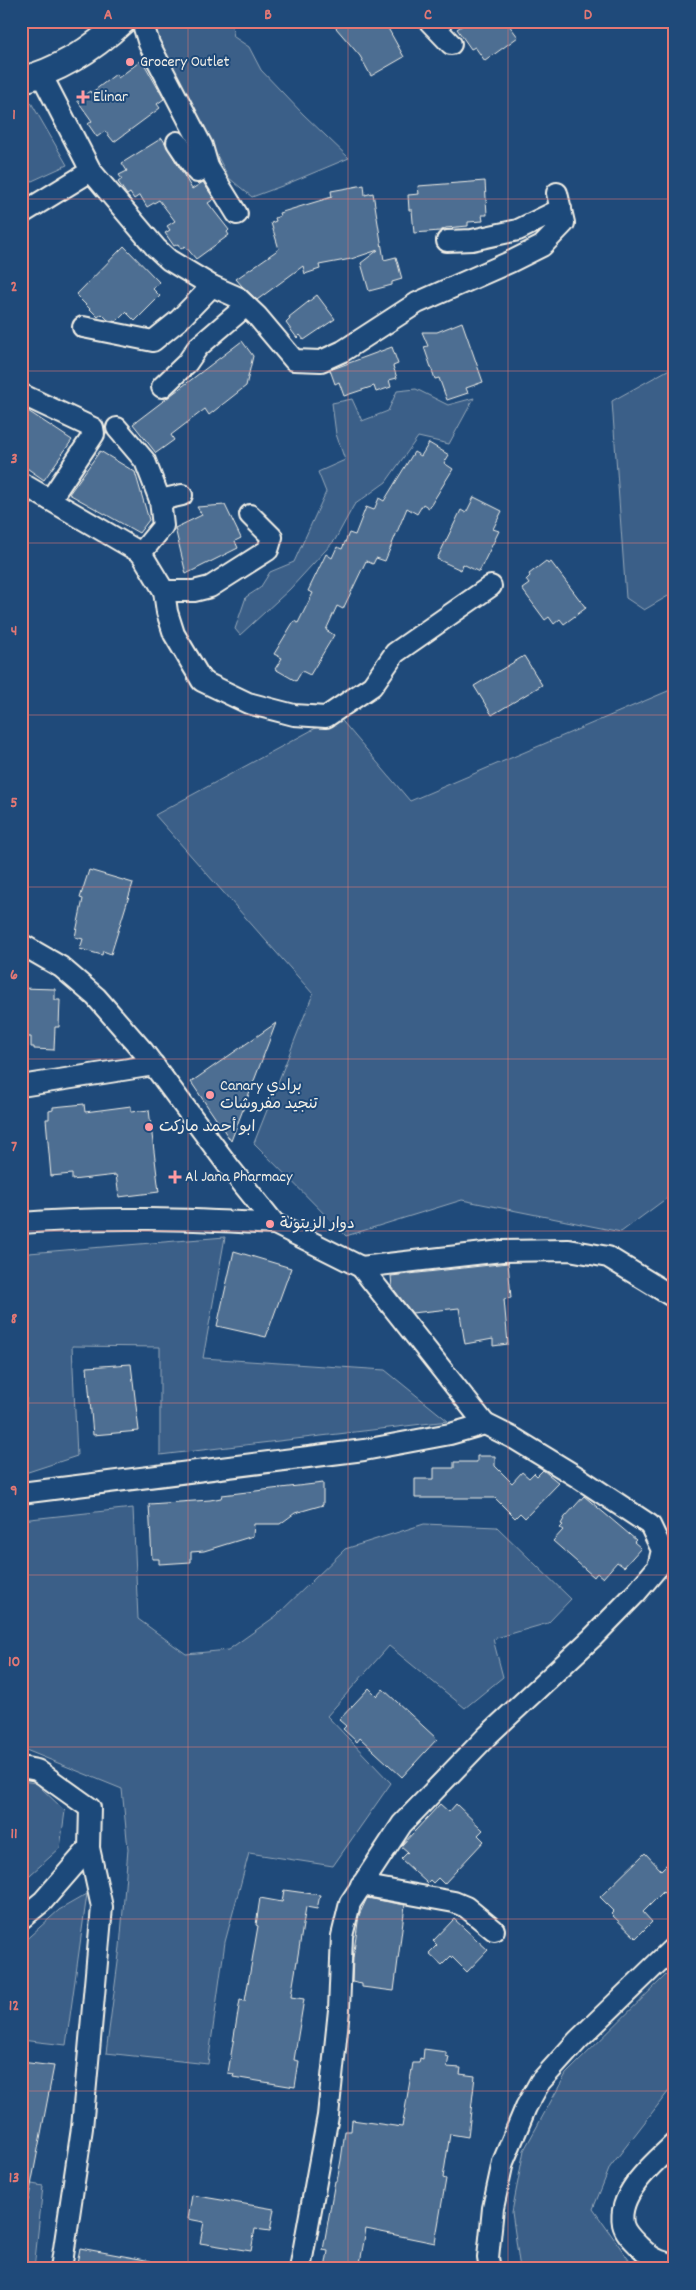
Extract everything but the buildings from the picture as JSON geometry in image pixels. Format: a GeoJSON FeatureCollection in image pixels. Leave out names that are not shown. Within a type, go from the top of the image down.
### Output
{"type":"FeatureCollection","features":[{"type":"Feature","properties":{"kind":"main road"},"geometry":{"type":"LineString","coordinates":[[31,77],[62,65],[89,50],[124,21]]}},
{"type":"Feature","properties":{"kind":"street"},"geometry":{"type":"LineString","coordinates":[[142,21],[149,44],[202,146],[208,167],[237,214]]}},
{"type":"Feature","properties":{"kind":"street"},"geometry":{"type":"LineString","coordinates":[[429,21],[451,44]]}},
{"type":"Feature","properties":{"kind":"street"},"geometry":{"type":"LineString","coordinates":[[31,77],[91,171],[156,248],[169,260],[212,286],[237,297],[294,360],[321,361],[343,351],[418,303],[542,246],[564,223],[559,201],[518,230],[472,240],[446,241]]}},
{"type":"Feature","properties":{"kind":"street"},"geometry":{"type":"LineString","coordinates":[[178,142],[197,172],[208,167]]}},
{"type":"Feature","properties":{"kind":"street"},"geometry":{"type":"LineString","coordinates":[[21,214],[91,171]]}},
{"type":"Feature","properties":{"kind":"street"},"geometry":{"type":"LineString","coordinates":[[83,327],[153,341],[179,320],[212,286]]}},
{"type":"Feature","properties":{"kind":"street"},"geometry":{"type":"LineString","coordinates":[[162,387],[187,364],[198,347],[246,306]]}},
{"type":"Feature","properties":{"kind":"street"},"geometry":{"type":"LineString","coordinates":[[23,395],[93,428],[94,434],[50,500]]}},
{"type":"Feature","properties":{"kind":"street"},"geometry":{"type":"LineString","coordinates":[[117,428],[145,461],[160,500],[164,526],[142,553]]}},
{"type":"Feature","properties":{"kind":"street"},"geometry":{"type":"LineString","coordinates":[[21,484],[142,553],[164,591],[167,612],[174,634],[202,681],[248,703],[294,715],[326,717],[372,686],[395,652],[491,586]]}},
{"type":"Feature","properties":{"kind":"street"},"geometry":{"type":"LineString","coordinates":[[160,500],[182,495]]}},
{"type":"Feature","properties":{"kind":"street"},"geometry":{"type":"LineString","coordinates":[[164,591],[194,591],[210,587],[268,550],[272,537],[250,515]]}},
{"type":"Feature","properties":{"kind":"street"},"geometry":{"type":"LineString","coordinates":[[21,944],[61,966],[96,997],[154,1065],[230,1168],[275,1224]]}},
{"type":"Feature","properties":{"kind":"street"},"geometry":{"type":"LineString","coordinates":[[21,1086],[154,1065]]}},
{"type":"Feature","properties":{"kind":"street"},"geometry":{"type":"LineString","coordinates":[[21,1224],[140,1220],[275,1224],[361,1267],[485,1424],[516,1439],[650,1525],[662,1550],[658,1567],[617,1613],[487,1736],[402,1824],[350,1903],[342,1936],[339,2010],[328,2116],[300,2269]]}},
{"type":"Feature","properties":{"kind":"street"},"geometry":{"type":"LineString","coordinates":[[361,1267],[502,1251],[569,1250],[608,1257],[675,1298]]}},
{"type":"Feature","properties":{"kind":"street"},"geometry":{"type":"LineString","coordinates":[[21,1493],[364,1450],[450,1434],[485,1424]]}},
{"type":"Feature","properties":{"kind":"street"},"geometry":{"type":"LineString","coordinates":[[21,1767],[37,1770],[90,1808],[89,1848],[102,1907],[82,2128],[61,2269]]}},
{"type":"Feature","properties":{"kind":"street"},"geometry":{"type":"LineString","coordinates":[[21,1919],[44,1901],[89,1848]]}},
{"type":"Feature","properties":{"kind":"street"},"geometry":{"type":"LineString","coordinates":[[362,1885],[454,1902],[466,1907],[494,1930]]}},
{"type":"Feature","properties":{"kind":"street"},"geometry":{"type":"LineString","coordinates":[[490,2269],[488,2258],[493,2208],[503,2162],[526,2107],[540,2082],[578,2040],[675,1946]]}},
{"type":"Feature","properties":{"kind":"street"},"geometry":{"type":"LineString","coordinates":[[675,2143],[637,2183],[624,2209],[623,2224],[629,2236],[653,2259],[675,2264]]}},
{"type":"Feature","properties":{"kind":"shaded area"},"geometry":{"type":"Polygon","coordinates":[[[150,21],[231,21],[234,37],[249,47],[261,70],[349,158],[252,197],[229,178],[154,36],[150,21]]]}},
{"type":"Feature","properties":{"kind":"shaded area"},"geometry":{"type":"Polygon","coordinates":[[[29,99],[67,165],[21,186],[21,102],[29,99]]]}},
{"type":"Feature","properties":{"kind":"shaded area"},"geometry":{"type":"Polygon","coordinates":[[[675,366],[675,592],[644,610],[626,598],[612,401],[675,366]]]}},
{"type":"Feature","properties":{"kind":"shaded area"},"geometry":{"type":"Polygon","coordinates":[[[416,389],[448,405],[474,398],[449,444],[418,437],[386,482],[354,505],[335,540],[290,589],[240,635],[235,629],[246,597],[260,588],[270,572],[294,562],[326,492],[318,472],[345,460],[336,434],[332,403],[352,399],[362,421],[388,411],[397,391],[416,389]]]}},
{"type":"Feature","properties":{"kind":"shaded area"},"geometry":{"type":"Polygon","coordinates":[[[675,688],[675,1192],[621,1232],[462,1200],[346,1236],[254,1143],[313,994],[155,815],[338,716],[410,801],[675,688]]]}},
{"type":"Feature","properties":{"kind":"shaded area"},"geometry":{"type":"Polygon","coordinates":[[[225,1237],[203,1358],[385,1370],[448,1421],[160,1455],[160,1347],[72,1346],[77,1456],[25,1473],[29,1253],[225,1237]]]}},
{"type":"Feature","properties":{"kind":"shaded area"},"geometry":{"type":"Polygon","coordinates":[[[133,1508],[138,1619],[186,1654],[228,1650],[276,1616],[345,1549],[424,1524],[497,1527],[571,1599],[548,1623],[493,1639],[503,1677],[465,1708],[389,1646],[327,1716],[391,1783],[333,1866],[249,1853],[225,1942],[208,2064],[106,2053],[120,1947],[128,1849],[122,1789],[21,1748],[21,1520],[133,1508]]]}},
{"type":"Feature","properties":{"kind":"shaded area"},"geometry":{"type":"Polygon","coordinates":[[[21,1781],[36,1783],[65,1811],[60,1848],[21,1883],[21,1781]]]}},
{"type":"Feature","properties":{"kind":"shaded area"},"geometry":{"type":"Polygon","coordinates":[[[87,1894],[66,2045],[21,2040],[21,1944],[59,1910],[87,1894]]]}},
{"type":"Feature","properties":{"kind":"shaded area"},"geometry":{"type":"Polygon","coordinates":[[[675,1966],[675,2083],[610,2167],[593,2209],[629,2260],[642,2269],[520,2269],[512,2212],[524,2150],[566,2074],[675,1966]]]}},
{"type":"Feature","properties":{"kind":"shaded area"},"geometry":{"type":"Polygon","coordinates":[[[21,2182],[43,2186],[34,2269],[21,2269],[21,2182]]]}},
{"type":"Feature","properties":{"kind":"place","name":"Grocery Outlet"},"geometry":{"type":"Point","coordinates":[130,62]}},
{"type":"Feature","properties":{"kind":"place","name":"Elinar"},"geometry":{"type":"Point","coordinates":[83,97]}},
{"type":"Feature","properties":{"kind":"place","name":"Canary برادي تنجيد مفروشات"},"geometry":{"type":"Point","coordinates":[210,1095]}},
{"type":"Feature","properties":{"kind":"place","name":"ابو أحمد ماركت"},"geometry":{"type":"Point","coordinates":[149,1127]}},
{"type":"Feature","properties":{"kind":"place","name":"Al Jana Pharmacy"},"geometry":{"type":"Point","coordinates":[175,1177]}},
{"type":"Feature","properties":{"kind":"place","name":"دوار الزيتونة"},"geometry":{"type":"Point","coordinates":[270,1224]}}]}
